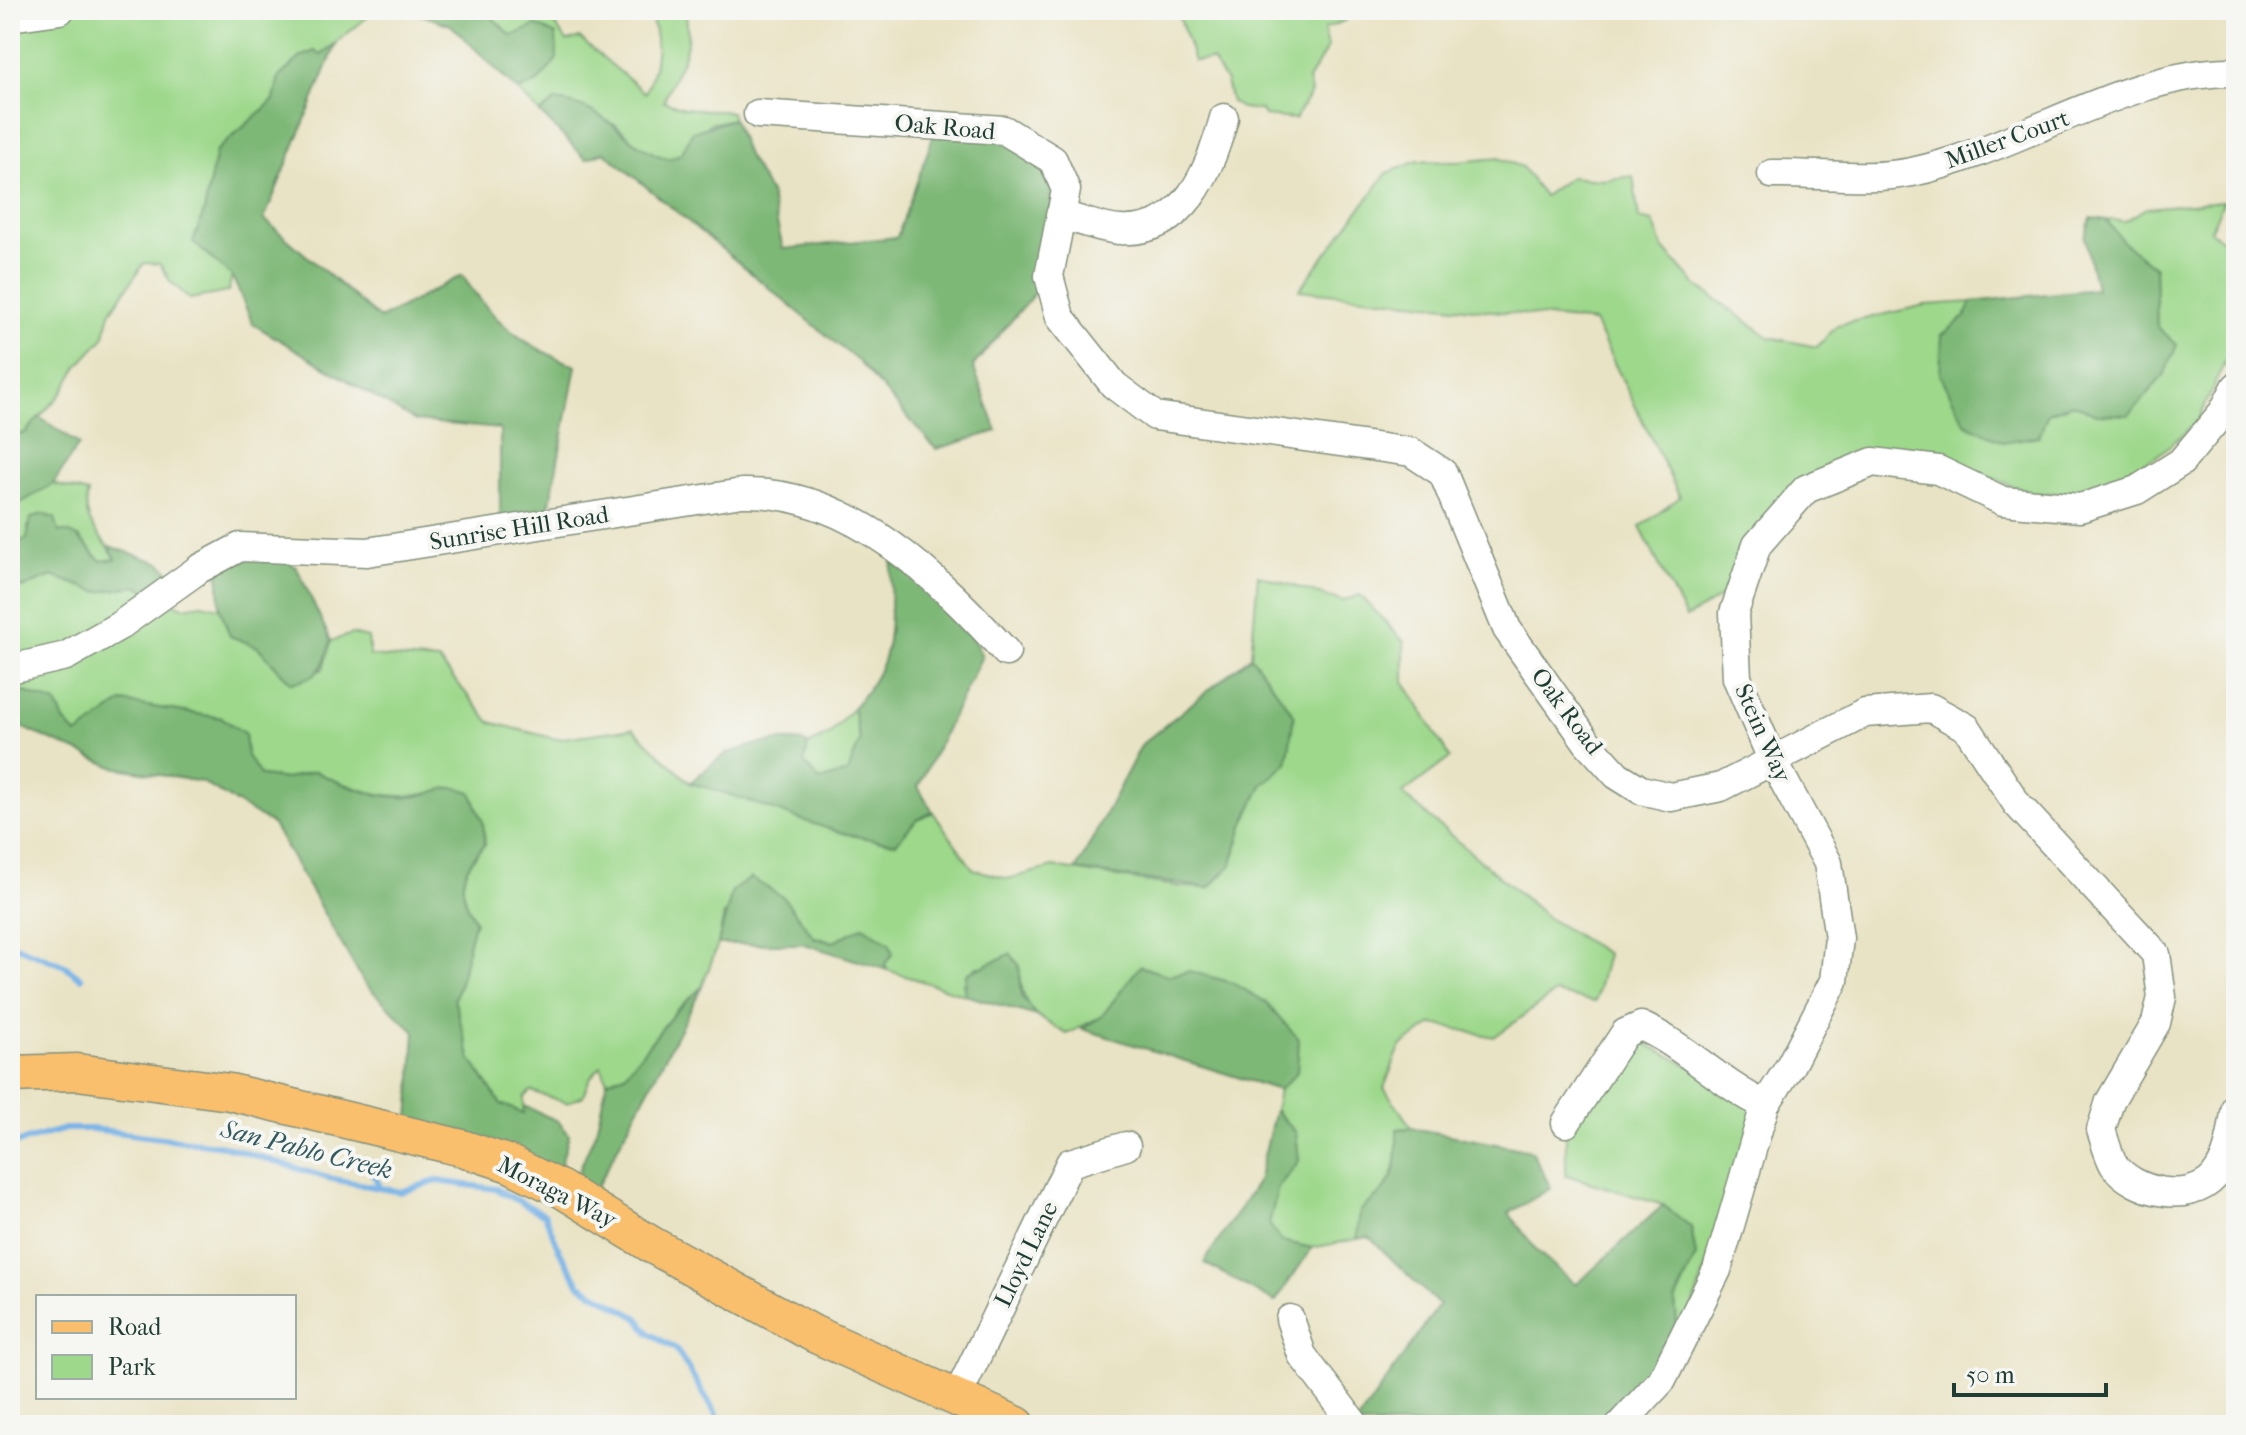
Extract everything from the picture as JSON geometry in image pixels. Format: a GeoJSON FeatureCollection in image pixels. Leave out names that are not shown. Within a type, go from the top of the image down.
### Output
{"type":"FeatureCollection","features":[{"type":"Feature","properties":{"kind":"main road","name":"Moraga Way"},"geometry":{"type":"LineString","coordinates":[[10,1074],[77,1072],[230,1092],[462,1148],[510,1164],[561,1189],[652,1245],[814,1334],[1017,1425]]}},
{"type":"Feature","properties":{"kind":"street"},"geometry":{"type":"LineString","coordinates":[[10,17],[60,10]]}},
{"type":"Feature","properties":{"kind":"street","name":"Miller Court"},"geometry":{"type":"LineString","coordinates":[[1772,174],[1911,172],[1973,153],[2143,89],[2200,71],[2236,72]]}},
{"type":"Feature","properties":{"kind":"street","name":"Oak Road"},"geometry":{"type":"LineString","coordinates":[[758,114],[1004,130],[1053,160],[1066,190],[1049,276],[1060,317],[1114,385],[1155,416],[1411,452],[1443,473],[1507,629],[1587,742],[1617,775],[1641,790],[1671,797],[1721,787],[1865,713],[1931,708],[1967,728],[2017,804],[2156,954],[2162,997],[2156,1023],[2110,1101],[2101,1130],[2115,1166],[2135,1182],[2168,1193],[2190,1193],[2213,1178],[2227,1153],[2236,1107]]}},
{"type":"Feature","properties":{"kind":"street"},"geometry":{"type":"LineString","coordinates":[[1060,215],[1120,230],[1161,224],[1197,192],[1214,157],[1224,118]]}},
{"type":"Feature","properties":{"kind":"street","name":"Stein Way"},"geometry":{"type":"LineString","coordinates":[[1620,1425],[1662,1380],[1717,1270],[1765,1105],[1790,1066],[1834,981],[1839,938],[1828,863],[1772,759],[1737,678],[1734,613],[1757,545],[1806,489],[1873,462],[1938,470],[2003,501],[2080,508],[2137,490],[2181,462],[2223,412],[2236,387]]}},
{"type":"Feature","properties":{"kind":"street","name":"Sunrise Hill Road"},"geometry":{"type":"LineString","coordinates":[[10,669],[66,656],[119,626],[199,569],[240,547],[367,552],[742,493],[768,492],[853,522],[901,551],[949,591],[1006,652]]}},
{"type":"Feature","properties":{"kind":"street"},"geometry":{"type":"LineString","coordinates":[[1566,1123],[1625,1033],[1641,1026],[1666,1037],[1738,1092],[1765,1105]]}},
{"type":"Feature","properties":{"kind":"street","name":"Lloyd Lane"},"geometry":{"type":"LineString","coordinates":[[957,1397],[1070,1163],[1126,1146]]}},
{"type":"Feature","properties":{"kind":"street"},"geometry":{"type":"LineString","coordinates":[[1290,1319],[1302,1355],[1355,1425]]}},
{"type":"Feature","properties":{"kind":"green space"},"geometry":{"type":"Polygon","coordinates":[[[60,10],[376,10],[321,55],[314,51],[301,57],[279,77],[274,100],[216,151],[204,212],[193,242],[232,276],[228,292],[190,299],[170,281],[160,264],[144,263],[110,313],[103,339],[78,366],[62,393],[25,433],[10,436],[10,17],[60,10]]]}},
{"type":"Feature","properties":{"kind":"green space"},"geometry":{"type":"Polygon","coordinates":[[[407,10],[484,10],[512,36],[536,25],[556,35],[557,59],[538,82],[518,91],[451,25],[407,10]]]}},
{"type":"Feature","properties":{"kind":"green space"},"geometry":{"type":"Polygon","coordinates":[[[484,10],[544,10],[567,41],[580,38],[645,93],[656,52],[655,31],[648,10],[685,10],[686,49],[664,101],[684,108],[731,112],[733,119],[709,124],[682,153],[669,159],[648,153],[616,125],[555,101],[540,113],[518,91],[538,82],[512,36],[484,10]]]}},
{"type":"Feature","properties":{"kind":"green space"},"geometry":{"type":"Polygon","coordinates":[[[1177,10],[1348,10],[1346,20],[1324,29],[1328,47],[1308,80],[1311,92],[1295,119],[1264,116],[1261,110],[1241,108],[1231,102],[1226,82],[1212,60],[1194,61],[1177,10]]]}},
{"type":"Feature","properties":{"kind":"green space"},"geometry":{"type":"Polygon","coordinates":[[[336,45],[264,219],[380,319],[462,275],[486,307],[511,331],[540,350],[576,366],[546,524],[500,531],[500,429],[415,421],[253,324],[232,276],[193,242],[204,212],[216,151],[274,100],[279,77],[301,57],[315,51],[321,55],[336,45]]]}},
{"type":"Feature","properties":{"kind":"green space"},"geometry":{"type":"Polygon","coordinates":[[[555,101],[589,110],[639,145],[669,159],[682,153],[692,132],[733,119],[747,155],[770,193],[783,249],[897,237],[937,126],[1004,130],[1053,160],[1049,276],[973,366],[997,431],[936,449],[859,362],[604,152],[586,159],[540,113],[555,101]]]}},
{"type":"Feature","properties":{"kind":"green space"},"geometry":{"type":"Polygon","coordinates":[[[1498,158],[1522,167],[1544,196],[1570,177],[1602,180],[1633,176],[1639,219],[1653,222],[1663,248],[1695,284],[1769,337],[1817,347],[1838,325],[1925,305],[1971,302],[1965,317],[1942,335],[2048,413],[2073,404],[2097,414],[2157,326],[2155,267],[2124,243],[2106,220],[2125,221],[2146,208],[2224,201],[2210,231],[2236,249],[2236,338],[2197,422],[2157,456],[2097,491],[2033,494],[1920,450],[1846,459],[1732,590],[1686,618],[1640,527],[1680,497],[1594,322],[1299,290],[1387,173],[1418,161],[1458,162],[1498,158]]]}},
{"type":"Feature","properties":{"kind":"green space"},"geometry":{"type":"Polygon","coordinates":[[[2091,218],[2106,220],[2124,243],[2155,267],[2157,326],[2177,345],[2164,375],[2129,415],[2097,414],[2073,404],[2048,413],[2039,436],[2003,442],[1965,423],[1940,374],[1942,335],[1965,317],[1971,302],[2096,289],[2085,237],[2091,218]]]}},
{"type":"Feature","properties":{"kind":"green space"},"geometry":{"type":"Polygon","coordinates":[[[39,417],[79,444],[53,484],[10,509],[10,436],[25,433],[39,417]]]}},
{"type":"Feature","properties":{"kind":"green space"},"geometry":{"type":"Polygon","coordinates":[[[53,484],[88,493],[86,504],[90,521],[116,559],[101,561],[79,537],[28,526],[28,539],[13,543],[10,552],[10,509],[53,484]]]}},
{"type":"Feature","properties":{"kind":"green space"},"geometry":{"type":"Polygon","coordinates":[[[42,514],[55,518],[59,532],[78,537],[101,561],[116,559],[109,546],[161,563],[179,582],[159,597],[137,586],[98,592],[52,576],[22,588],[15,582],[10,584],[13,543],[27,539],[31,518],[42,514]]]}},
{"type":"Feature","properties":{"kind":"green space"},"geometry":{"type":"Polygon","coordinates":[[[273,549],[297,568],[331,641],[319,670],[308,678],[291,683],[258,647],[230,636],[220,608],[218,559],[273,549]]]}},
{"type":"Feature","properties":{"kind":"green space"},"geometry":{"type":"Polygon","coordinates":[[[892,561],[960,614],[982,656],[918,787],[933,812],[917,819],[896,843],[844,833],[690,783],[729,753],[778,741],[808,745],[804,763],[820,781],[848,772],[860,740],[853,708],[868,689],[885,655],[890,622],[892,561]]]}},
{"type":"Feature","properties":{"kind":"green space"},"geometry":{"type":"Polygon","coordinates":[[[1258,575],[1342,601],[1360,595],[1404,642],[1404,681],[1450,758],[1402,794],[1548,918],[1607,954],[1595,1002],[1555,993],[1494,1037],[1433,1024],[1400,1047],[1384,1088],[1412,1128],[1397,1129],[1397,1157],[1392,1176],[1381,1193],[1360,1211],[1357,1239],[1312,1248],[1281,1241],[1269,1224],[1278,1187],[1299,1161],[1296,1133],[1275,1110],[1279,1090],[1297,1072],[1267,1003],[1233,983],[1189,971],[1168,976],[1140,966],[1102,1016],[1067,1034],[1030,1008],[1023,992],[1019,965],[976,967],[963,984],[965,995],[887,970],[885,964],[834,942],[724,914],[718,944],[702,987],[676,1011],[625,1074],[607,1081],[601,1066],[590,1078],[583,1096],[567,1103],[531,1091],[524,1097],[524,1113],[501,1104],[471,1060],[454,999],[475,921],[465,899],[463,881],[470,863],[485,844],[431,793],[386,795],[342,783],[314,771],[286,779],[260,776],[247,756],[245,734],[222,718],[122,702],[77,735],[64,721],[56,703],[10,687],[10,584],[15,582],[22,588],[52,576],[98,592],[137,586],[183,607],[202,604],[220,608],[230,636],[258,647],[291,683],[323,669],[331,641],[352,634],[368,638],[370,656],[439,661],[490,722],[556,739],[633,728],[690,783],[732,793],[835,831],[896,843],[917,819],[933,812],[973,869],[1008,879],[1053,867],[1182,887],[1209,888],[1232,864],[1243,825],[1262,785],[1287,763],[1294,715],[1251,656],[1258,575]]]}},
{"type":"Feature","properties":{"kind":"green space"},"geometry":{"type":"Polygon","coordinates":[[[1251,656],[1294,715],[1287,763],[1262,785],[1243,825],[1232,864],[1209,888],[1076,870],[1142,744],[1251,656]]]}},
{"type":"Feature","properties":{"kind":"green space"},"geometry":{"type":"Polygon","coordinates":[[[10,687],[56,703],[64,721],[77,735],[122,702],[222,718],[245,734],[247,756],[261,776],[286,779],[314,771],[361,790],[399,797],[420,796],[446,788],[471,792],[483,822],[485,844],[470,863],[463,881],[465,899],[475,921],[454,999],[471,1060],[501,1104],[523,1113],[524,1106],[558,1121],[569,1135],[560,1167],[542,1166],[408,1135],[415,1032],[364,983],[273,825],[202,782],[113,767],[19,726],[10,729],[10,687]]]}},
{"type":"Feature","properties":{"kind":"green space"},"geometry":{"type":"Polygon","coordinates":[[[853,708],[860,740],[848,772],[820,782],[804,763],[808,745],[830,734],[853,708]]]}},
{"type":"Feature","properties":{"kind":"green space"},"geometry":{"type":"Polygon","coordinates":[[[751,878],[783,897],[815,938],[834,942],[863,926],[889,943],[893,953],[885,964],[887,970],[804,944],[718,944],[732,891],[751,878]]]}},
{"type":"Feature","properties":{"kind":"green space"},"geometry":{"type":"Polygon","coordinates":[[[1010,954],[1019,965],[1022,997],[1036,1016],[965,995],[966,974],[1010,954]]]}},
{"type":"Feature","properties":{"kind":"green space"},"geometry":{"type":"Polygon","coordinates":[[[1140,966],[1168,976],[1189,971],[1233,983],[1267,1003],[1299,1040],[1297,1072],[1279,1090],[1082,1029],[1102,1016],[1140,966]]]}},
{"type":"Feature","properties":{"kind":"green space"},"geometry":{"type":"Polygon","coordinates":[[[702,987],[590,1200],[578,1186],[580,1168],[596,1131],[607,1081],[625,1074],[676,1011],[702,987]]]}},
{"type":"Feature","properties":{"kind":"green space"},"geometry":{"type":"Polygon","coordinates":[[[1625,1033],[1765,1105],[1679,1344],[1675,1301],[1696,1256],[1691,1227],[1663,1205],[1566,1175],[1566,1123],[1625,1033]]]}},
{"type":"Feature","properties":{"kind":"green space"},"geometry":{"type":"Polygon","coordinates":[[[1275,1110],[1296,1133],[1299,1161],[1278,1187],[1269,1224],[1281,1241],[1312,1248],[1275,1302],[1204,1263],[1258,1181],[1275,1110]]]}},
{"type":"Feature","properties":{"kind":"green space"},"geometry":{"type":"Polygon","coordinates":[[[1412,1128],[1532,1151],[1551,1188],[1509,1213],[1537,1251],[1576,1285],[1663,1205],[1691,1227],[1696,1256],[1675,1301],[1679,1344],[1620,1425],[1355,1425],[1439,1305],[1369,1237],[1357,1239],[1360,1211],[1381,1193],[1392,1176],[1397,1157],[1397,1129],[1412,1128]]]}},
{"type":"Feature","properties":{"kind":"waterway"},"geometry":{"type":"LineString","coordinates":[[10,944],[65,966],[81,978]]}},
{"type":"Feature","properties":{"kind":"waterway","name":"San Pablo Creek"},"geometry":{"type":"LineString","coordinates":[[10,1145],[65,1129],[92,1129],[224,1146],[328,1178],[400,1192],[437,1181],[496,1189],[545,1215],[559,1250],[580,1285],[638,1318],[649,1333],[676,1349],[723,1425]]}},
{"type":"Feature","properties":{"kind":"waterway"},"geometry":{"type":"LineString","coordinates":[[370,1169],[381,1188]]}}]}
